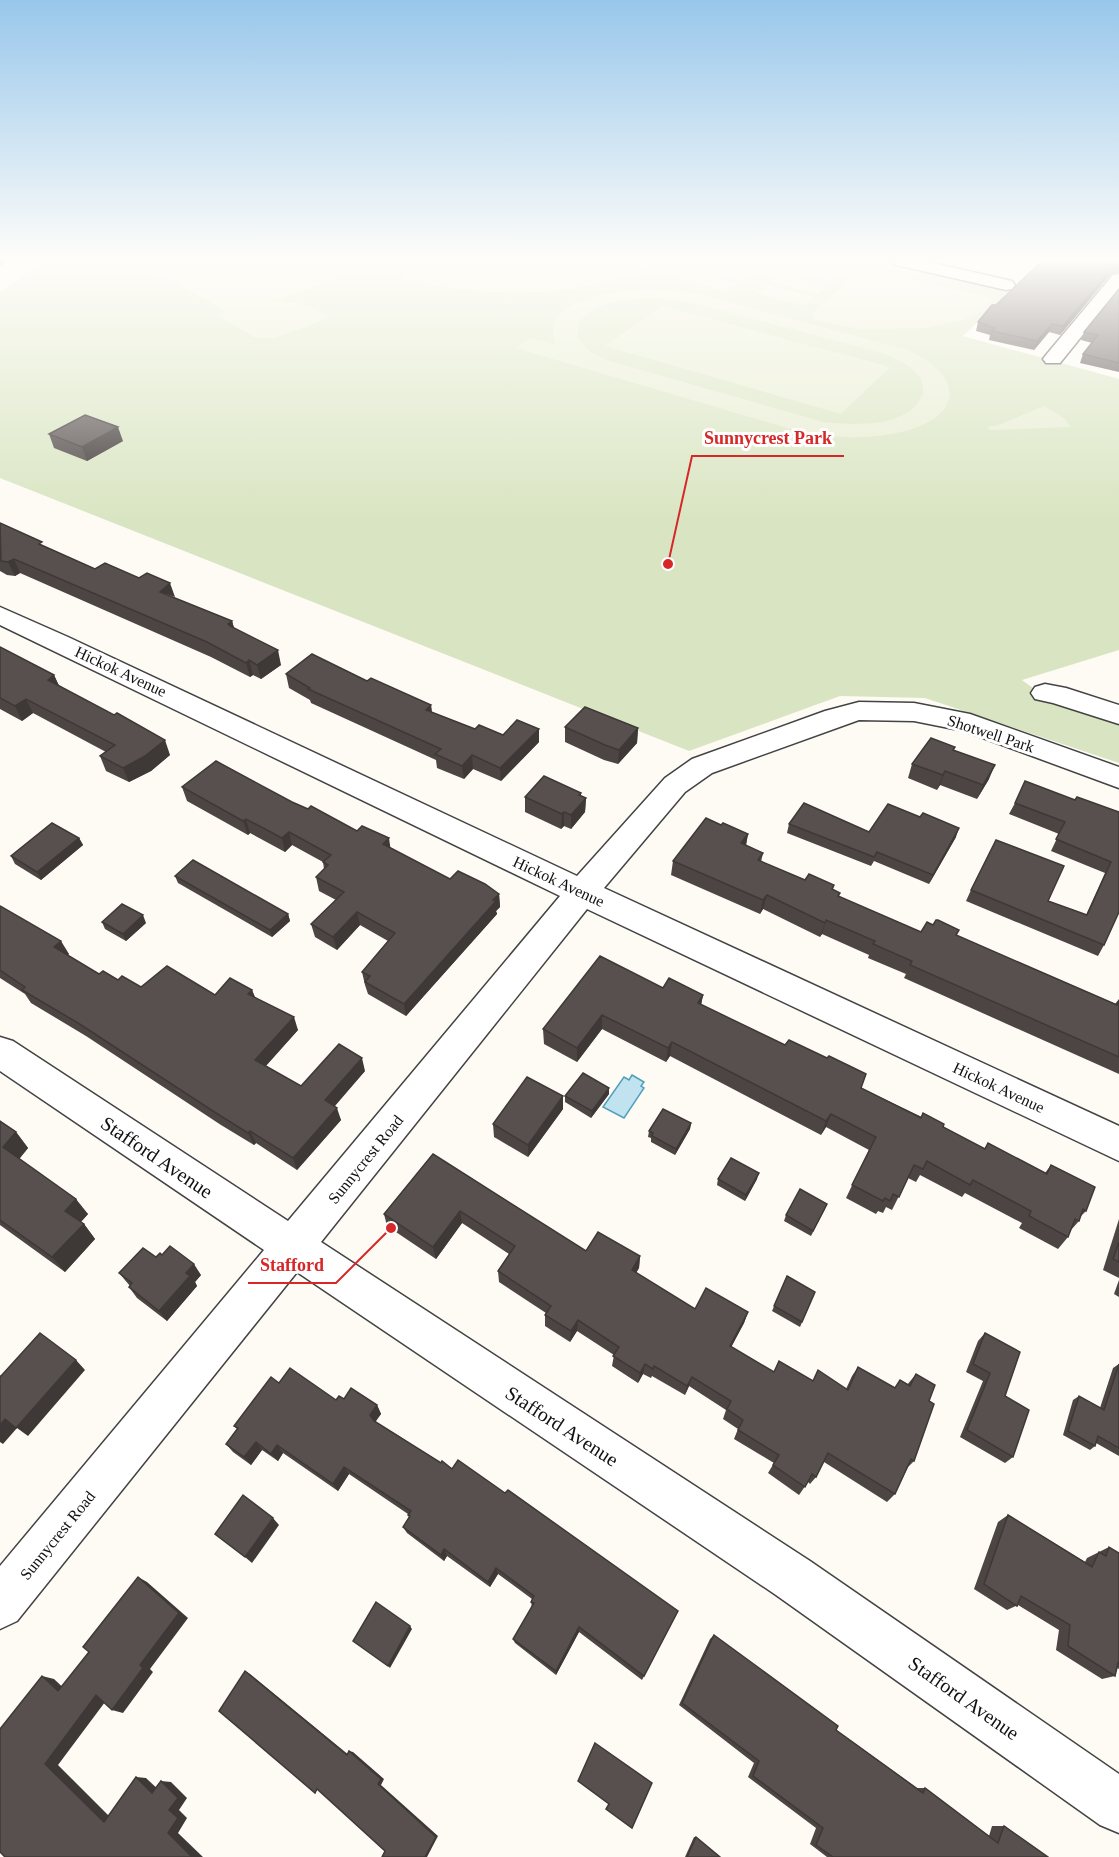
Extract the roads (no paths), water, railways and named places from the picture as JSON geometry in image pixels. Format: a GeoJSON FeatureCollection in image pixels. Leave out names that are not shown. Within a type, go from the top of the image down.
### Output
{"type":"FeatureCollection","features":[{"type":"Feature","properties":{"kind":"street"},"geometry":{"type":"LineString","coordinates":[[1053,359],[1063,347]]}},
{"type":"Feature","properties":{"kind":"street","name":"Hickok Avenue"},"geometry":{"type":"LineString","coordinates":[[0,615],[1119,1144]]}},
{"type":"Feature","properties":{"kind":"street"},"geometry":{"type":"LineString","coordinates":[[1045,693],[1056,694],[1119,715]]}},
{"type":"Feature","properties":{"kind":"street","name":"Shotwell Park"},"geometry":{"type":"LineString","coordinates":[[756,745],[835,717],[859,711],[914,712],[970,723],[1119,778]]}},
{"type":"Feature","properties":{"kind":"street","name":"Sunnycrest Road"},"geometry":{"type":"LineString","coordinates":[[0,1604],[582,892],[675,785],[702,766],[756,745]]}},
{"type":"Feature","properties":{"kind":"street","name":"Stafford Avenue"},"geometry":{"type":"LineString","coordinates":[[0,1052],[292,1248],[793,1578],[1119,1806]]}},
{"type":"Feature","properties":{"kind":"water"},"geometry":{"type":"Polygon","coordinates":[[[632,1075],[644,1082],[641,1086],[644,1088],[624,1118],[603,1107],[624,1077],[629,1080],[632,1075]]]}},
{"type":"Feature","properties":{"kind":"place","name":"Sunnycrest Park"},"geometry":{"type":"Point","coordinates":[668,564]}},
{"type":"Feature","properties":{"kind":"place","name":"Stafford"},"geometry":{"type":"Point","coordinates":[391,1228]}}]}
